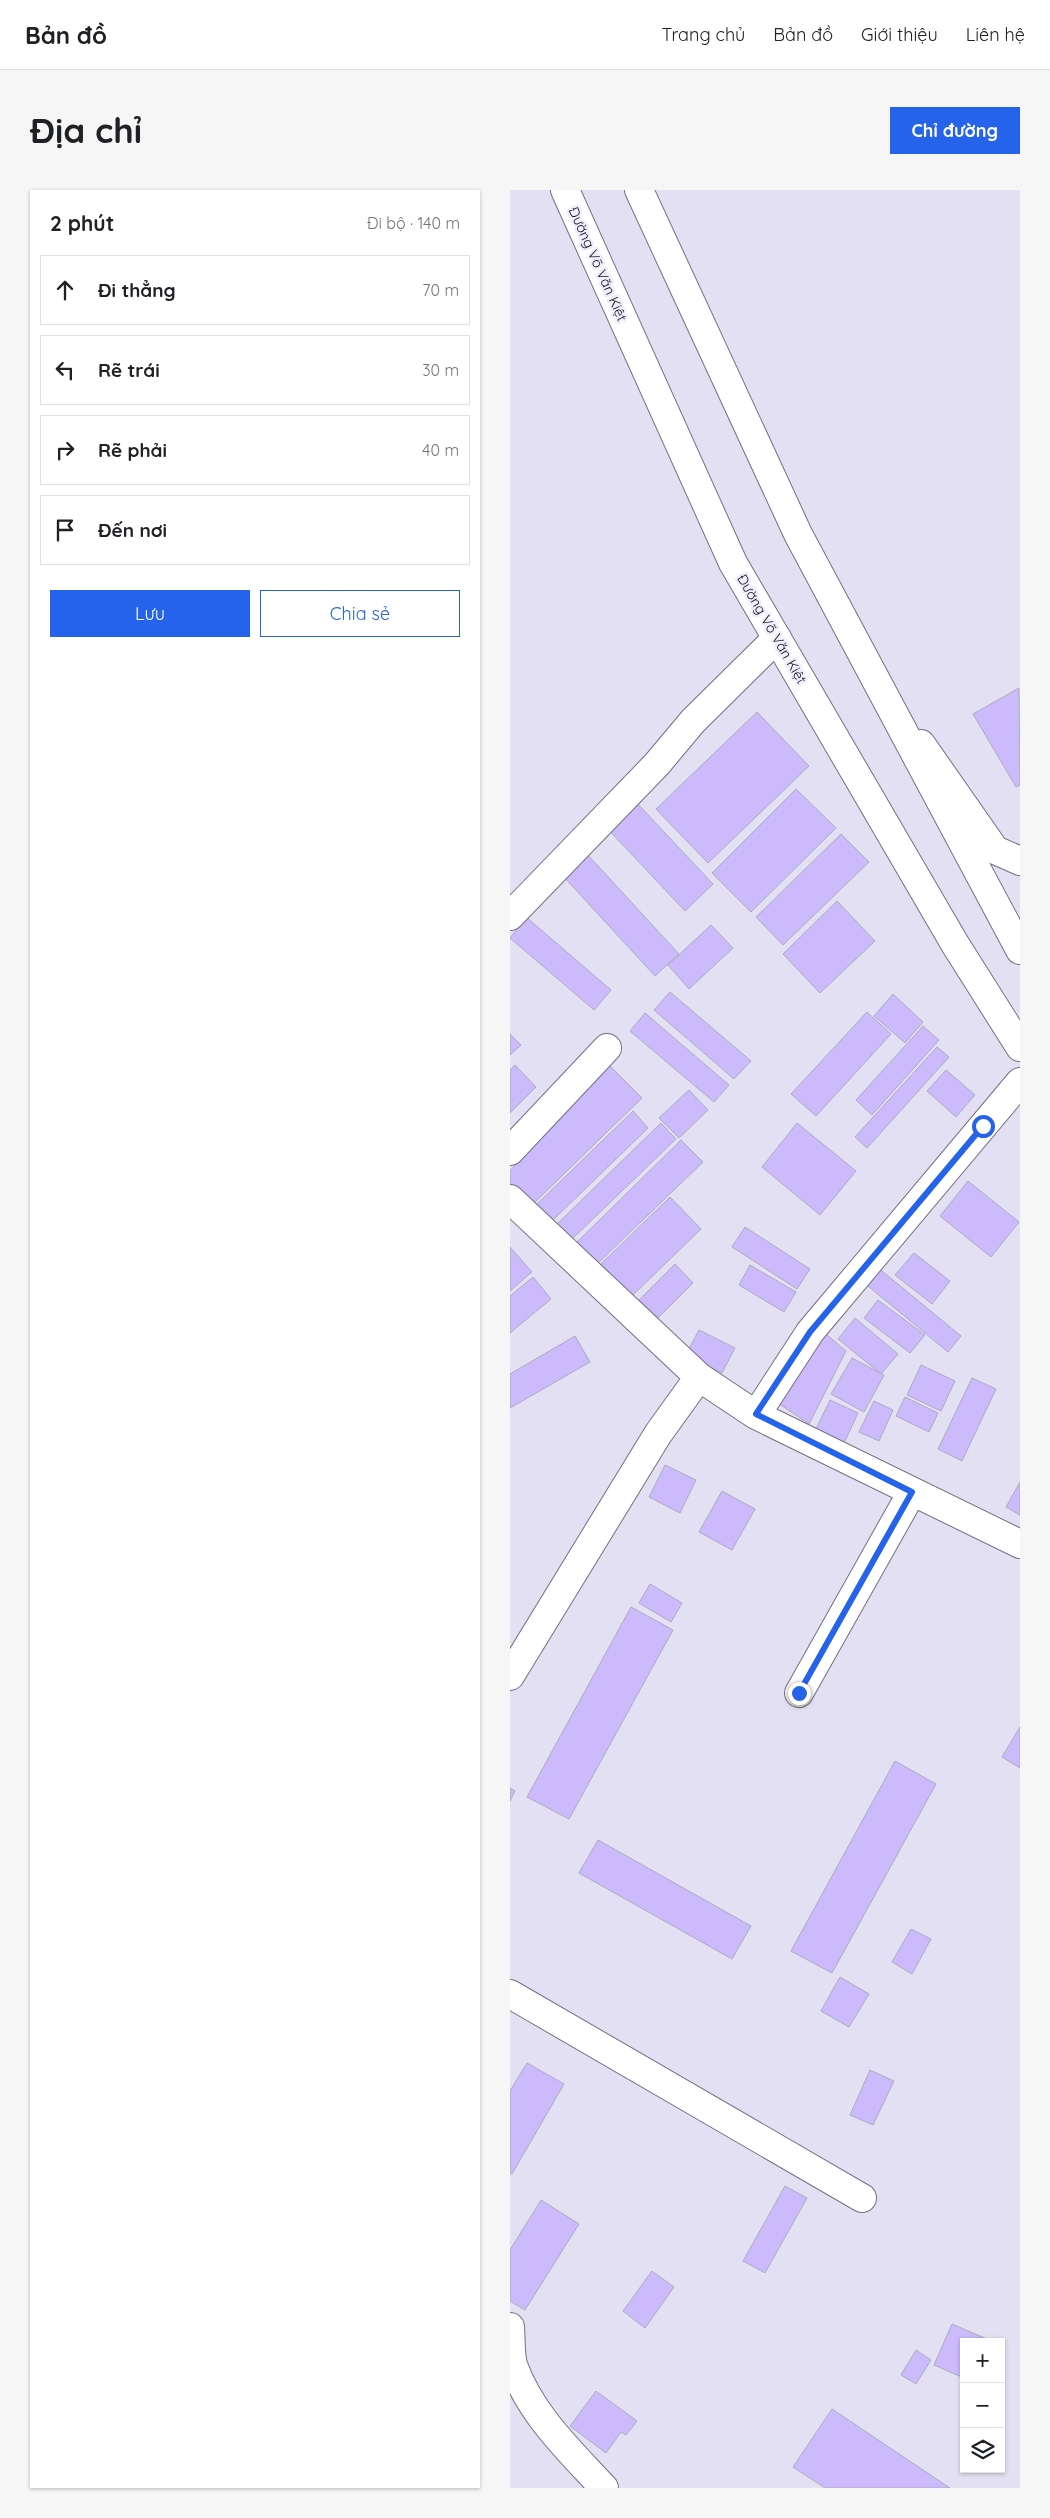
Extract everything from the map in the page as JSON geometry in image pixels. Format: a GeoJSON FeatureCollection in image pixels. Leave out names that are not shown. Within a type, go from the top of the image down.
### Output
{"type":"FeatureCollection","features":[{"type":"Feature","properties":{"kind":"main road","name":"Đường Võ Văn Kiệt"},"geometry":{"type":"LineString","coordinates":[[565,190],[733,563],[955,944],[1016,1030]]}},
{"type":"Feature","properties":{"kind":"main road"},"geometry":{"type":"LineString","coordinates":[[639,190],[798,534],[1020,950]]}},
{"type":"Feature","properties":{"kind":"main road"},"geometry":{"type":"LineString","coordinates":[[510,916],[656,764],[693,721],[778,638]]}},
{"type":"Feature","properties":{"kind":"main road"},"geometry":{"type":"LineString","coordinates":[[873,674],[995,850],[1020,860]]}},
{"type":"Feature","properties":{"kind":"main road"},"geometry":{"type":"LineString","coordinates":[[510,1151],[607,1048]]}},
{"type":"Feature","properties":{"kind":"main road"},"geometry":{"type":"LineString","coordinates":[[756,1414],[810,1332],[1020,1082]]}},
{"type":"Feature","properties":{"kind":"main road"},"geometry":{"type":"LineString","coordinates":[[510,1199],[700,1377],[756,1414],[1020,1544]]}},
{"type":"Feature","properties":{"kind":"main road"},"geometry":{"type":"LineString","coordinates":[[510,1676],[658,1434],[700,1377]]}},
{"type":"Feature","properties":{"kind":"main road"},"geometry":{"type":"LineString","coordinates":[[799,1693],[912,1492]]}},
{"type":"Feature","properties":{"kind":"main road"},"geometry":{"type":"LineString","coordinates":[[510,1994],[862,2198]]}},
{"type":"Feature","properties":{"kind":"main road"},"geometry":{"type":"LineString","coordinates":[[510,2327],[513,2364],[532,2404],[546,2424],[604,2488]]}},
{"type":"Feature","properties":{"kind":"building"},"geometry":{"type":"Polygon","coordinates":[[[1019,688],[1020,785],[1016,787],[973,714],[1019,688]]]}},
{"type":"Feature","properties":{"kind":"building"},"geometry":{"type":"Polygon","coordinates":[[[757,712],[809,766],[708,863],[656,809],[757,712]]]}},
{"type":"Feature","properties":{"kind":"building"},"geometry":{"type":"Polygon","coordinates":[[[796,789],[836,828],[751,912],[712,873],[796,789]]]}},
{"type":"Feature","properties":{"kind":"building"},"geometry":{"type":"Polygon","coordinates":[[[634,800],[713,884],[685,911],[606,827],[634,800]]]}},
{"type":"Feature","properties":{"kind":"building"},"geometry":{"type":"Polygon","coordinates":[[[841,834],[869,862],[783,945],[756,917],[841,834]]]}},
{"type":"Feature","properties":{"kind":"building"},"geometry":{"type":"Polygon","coordinates":[[[587,854],[679,954],[655,976],[563,876],[587,854]]]}},
{"type":"Feature","properties":{"kind":"building"},"geometry":{"type":"Polygon","coordinates":[[[837,901],[875,941],[820,993],[783,954],[837,901]]]}},
{"type":"Feature","properties":{"kind":"building"},"geometry":{"type":"Polygon","coordinates":[[[526,917],[611,990],[594,1010],[510,938],[526,917]]]}},
{"type":"Feature","properties":{"kind":"building"},"geometry":{"type":"Polygon","coordinates":[[[711,925],[733,948],[689,989],[668,965],[711,925]]]}},
{"type":"Feature","properties":{"kind":"building"},"geometry":{"type":"Polygon","coordinates":[[[670,992],[751,1061],[734,1079],[654,1010],[670,992]]]}},
{"type":"Feature","properties":{"kind":"building"},"geometry":{"type":"Polygon","coordinates":[[[893,994],[923,1022],[905,1043],[874,1016],[893,994]]]}},
{"type":"Feature","properties":{"kind":"building"},"geometry":{"type":"Polygon","coordinates":[[[867,1012],[891,1034],[816,1116],[791,1094],[867,1012]]]}},
{"type":"Feature","properties":{"kind":"building"},"geometry":{"type":"Polygon","coordinates":[[[645,1013],[729,1085],[714,1102],[630,1031],[645,1013]]]}},
{"type":"Feature","properties":{"kind":"building"},"geometry":{"type":"Polygon","coordinates":[[[923,1026],[939,1040],[872,1115],[856,1100],[923,1026]]]}},
{"type":"Feature","properties":{"kind":"building"},"geometry":{"type":"Polygon","coordinates":[[[510,1034],[521,1045],[510,1055],[510,1034]]]}},
{"type":"Feature","properties":{"kind":"building"},"geometry":{"type":"Polygon","coordinates":[[[937,1047],[949,1057],[867,1148],[855,1137],[937,1047]]]}},
{"type":"Feature","properties":{"kind":"building"},"geometry":{"type":"Polygon","coordinates":[[[604,1060],[642,1098],[529,1208],[510,1188],[510,1171],[604,1060]]]}},
{"type":"Feature","properties":{"kind":"building"},"geometry":{"type":"Polygon","coordinates":[[[515,1065],[536,1087],[510,1113],[510,1070],[515,1065]]]}},
{"type":"Feature","properties":{"kind":"building"},"geometry":{"type":"Polygon","coordinates":[[[946,1070],[975,1095],[956,1117],[927,1091],[946,1070]]]}},
{"type":"Feature","properties":{"kind":"building"},"geometry":{"type":"Polygon","coordinates":[[[689,1090],[708,1110],[679,1138],[659,1118],[689,1090]]]}},
{"type":"Feature","properties":{"kind":"building"},"geometry":{"type":"Polygon","coordinates":[[[633,1111],[648,1128],[551,1222],[535,1206],[633,1111]]]}},
{"type":"Feature","properties":{"kind":"building"},"geometry":{"type":"Polygon","coordinates":[[[661,1123],[676,1139],[569,1242],[554,1227],[661,1123]]]}},
{"type":"Feature","properties":{"kind":"building"},"geometry":{"type":"Polygon","coordinates":[[[797,1123],[856,1171],[820,1215],[762,1167],[797,1123]]]}},
{"type":"Feature","properties":{"kind":"building"},"geometry":{"type":"Polygon","coordinates":[[[681,1140],[703,1162],[593,1268],[572,1247],[681,1140]]]}},
{"type":"Feature","properties":{"kind":"building"},"geometry":{"type":"Polygon","coordinates":[[[968,1181],[1019,1222],[991,1257],[940,1216],[968,1181]]]}},
{"type":"Feature","properties":{"kind":"building"},"geometry":{"type":"Polygon","coordinates":[[[670,1197],[701,1229],[632,1296],[601,1264],[670,1197]]]}},
{"type":"Feature","properties":{"kind":"building"},"geometry":{"type":"Polygon","coordinates":[[[745,1227],[810,1269],[797,1289],[732,1247],[745,1227]]]}},
{"type":"Feature","properties":{"kind":"building"},"geometry":{"type":"Polygon","coordinates":[[[510,1247],[532,1272],[510,1291],[510,1247]]]}},
{"type":"Feature","properties":{"kind":"building"},"geometry":{"type":"Polygon","coordinates":[[[914,1253],[950,1281],[932,1304],[895,1275],[914,1253]]]}},
{"type":"Feature","properties":{"kind":"building"},"geometry":{"type":"Polygon","coordinates":[[[675,1264],[693,1283],[658,1318],[639,1300],[675,1264]]]}},
{"type":"Feature","properties":{"kind":"building"},"geometry":{"type":"Polygon","coordinates":[[[750,1265],[796,1292],[784,1312],[739,1285],[750,1265]]]}},
{"type":"Feature","properties":{"kind":"building"},"geometry":{"type":"Polygon","coordinates":[[[876,1266],[961,1336],[948,1352],[863,1282],[876,1266]]]}},
{"type":"Feature","properties":{"kind":"building"},"geometry":{"type":"Polygon","coordinates":[[[533,1277],[551,1299],[510,1333],[510,1296],[533,1277]]]}},
{"type":"Feature","properties":{"kind":"building"},"geometry":{"type":"Polygon","coordinates":[[[878,1300],[925,1335],[910,1353],[864,1318],[878,1300]]]}},
{"type":"Feature","properties":{"kind":"building"},"geometry":{"type":"Polygon","coordinates":[[[855,1318],[898,1354],[881,1374],[838,1339],[855,1318]]]}},
{"type":"Feature","properties":{"kind":"building"},"geometry":{"type":"Polygon","coordinates":[[[699,1330],[735,1348],[722,1373],[686,1354],[699,1330]]]}},
{"type":"Feature","properties":{"kind":"building"},"geometry":{"type":"Polygon","coordinates":[[[826,1334],[846,1351],[809,1424],[772,1399],[826,1334]]]}},
{"type":"Feature","properties":{"kind":"building"},"geometry":{"type":"Polygon","coordinates":[[[575,1336],[590,1362],[510,1408],[510,1374],[575,1336]]]}},
{"type":"Feature","properties":{"kind":"building"},"geometry":{"type":"Polygon","coordinates":[[[852,1358],[884,1375],[864,1412],[831,1394],[852,1358]]]}},
{"type":"Feature","properties":{"kind":"building"},"geometry":{"type":"Polygon","coordinates":[[[921,1365],[955,1381],[941,1411],[907,1395],[921,1365]]]}},
{"type":"Feature","properties":{"kind":"building"},"geometry":{"type":"Polygon","coordinates":[[[972,1378],[996,1389],[962,1461],[938,1449],[972,1378]]]}},
{"type":"Feature","properties":{"kind":"building"},"geometry":{"type":"Polygon","coordinates":[[[905,1397],[938,1413],[929,1432],[896,1416],[905,1397]]]}},
{"type":"Feature","properties":{"kind":"building"},"geometry":{"type":"Polygon","coordinates":[[[830,1400],[858,1413],[844,1443],[816,1429],[830,1400]]]}},
{"type":"Feature","properties":{"kind":"building"},"geometry":{"type":"Polygon","coordinates":[[[874,1401],[893,1410],[879,1441],[859,1432],[874,1401]]]}},
{"type":"Feature","properties":{"kind":"building"},"geometry":{"type":"Polygon","coordinates":[[[665,1465],[696,1480],[680,1513],[649,1497],[665,1465]]]}},
{"type":"Feature","properties":{"kind":"building"},"geometry":{"type":"Polygon","coordinates":[[[1020,1482],[1020,1515],[1006,1507],[1020,1482]]]}},
{"type":"Feature","properties":{"kind":"building"},"geometry":{"type":"Polygon","coordinates":[[[722,1491],[755,1509],[732,1550],[699,1532],[722,1491]]]}},
{"type":"Feature","properties":{"kind":"building"},"geometry":{"type":"Polygon","coordinates":[[[650,1584],[682,1603],[671,1622],[639,1603],[650,1584]]]}},
{"type":"Feature","properties":{"kind":"building"},"geometry":{"type":"Polygon","coordinates":[[[631,1607],[673,1630],[569,1819],[527,1797],[631,1607]]]}},
{"type":"Feature","properties":{"kind":"building"},"geometry":{"type":"Polygon","coordinates":[[[1020,1727],[1020,1768],[1002,1757],[1020,1727]]]}},
{"type":"Feature","properties":{"kind":"building"},"geometry":{"type":"Polygon","coordinates":[[[895,1761],[936,1784],[832,1973],[791,1951],[895,1761]]]}},
{"type":"Feature","properties":{"kind":"building"},"geometry":{"type":"Polygon","coordinates":[[[510,1788],[515,1791],[510,1801],[510,1788]]]}},
{"type":"Feature","properties":{"kind":"building"},"geometry":{"type":"Polygon","coordinates":[[[598,1840],[751,1926],[732,1959],[579,1873],[598,1840]]]}},
{"type":"Feature","properties":{"kind":"building"},"geometry":{"type":"Polygon","coordinates":[[[911,1929],[931,1939],[912,1974],[892,1962],[911,1929]]]}},
{"type":"Feature","properties":{"kind":"building"},"geometry":{"type":"Polygon","coordinates":[[[840,1977],[869,1994],[849,2027],[821,2011],[840,1977]]]}},
{"type":"Feature","properties":{"kind":"building"},"geometry":{"type":"Polygon","coordinates":[[[527,2063],[564,2084],[512,2174],[510,2173],[510,2091],[527,2063]]]}},
{"type":"Feature","properties":{"kind":"building"},"geometry":{"type":"Polygon","coordinates":[[[870,2070],[894,2081],[873,2125],[850,2115],[870,2070]]]}},
{"type":"Feature","properties":{"kind":"building"},"geometry":{"type":"Polygon","coordinates":[[[785,2186],[807,2198],[765,2273],[743,2261],[785,2186]]]}},
{"type":"Feature","properties":{"kind":"building"},"geometry":{"type":"Polygon","coordinates":[[[541,2200],[579,2224],[525,2310],[510,2301],[510,2250],[541,2200]]]}},
{"type":"Feature","properties":{"kind":"building"},"geometry":{"type":"Polygon","coordinates":[[[652,2271],[674,2287],[645,2328],[623,2311],[652,2271]]]}},
{"type":"Feature","properties":{"kind":"building"},"geometry":{"type":"Polygon","coordinates":[[[952,2324],[985,2338],[960,2338],[960,2376],[934,2365],[952,2324]]]}},
{"type":"Feature","properties":{"kind":"building"},"geometry":{"type":"Polygon","coordinates":[[[916,2350],[931,2360],[916,2384],[901,2375],[916,2350]]]}},
{"type":"Feature","properties":{"kind":"building"},"geometry":{"type":"Polygon","coordinates":[[[596,2391],[637,2421],[626,2435],[621,2432],[606,2453],[570,2426],[596,2391]]]}},
{"type":"Feature","properties":{"kind":"building"},"geometry":{"type":"Polygon","coordinates":[[[832,2409],[950,2488],[825,2488],[793,2467],[832,2409]]]}},
{"type":"Feature","properties":{"kind":"route"},"geometry":{"type":"LineString","coordinates":[[799,1693],[912,1492],[756,1414],[810,1332],[983,1126]]}}]}
